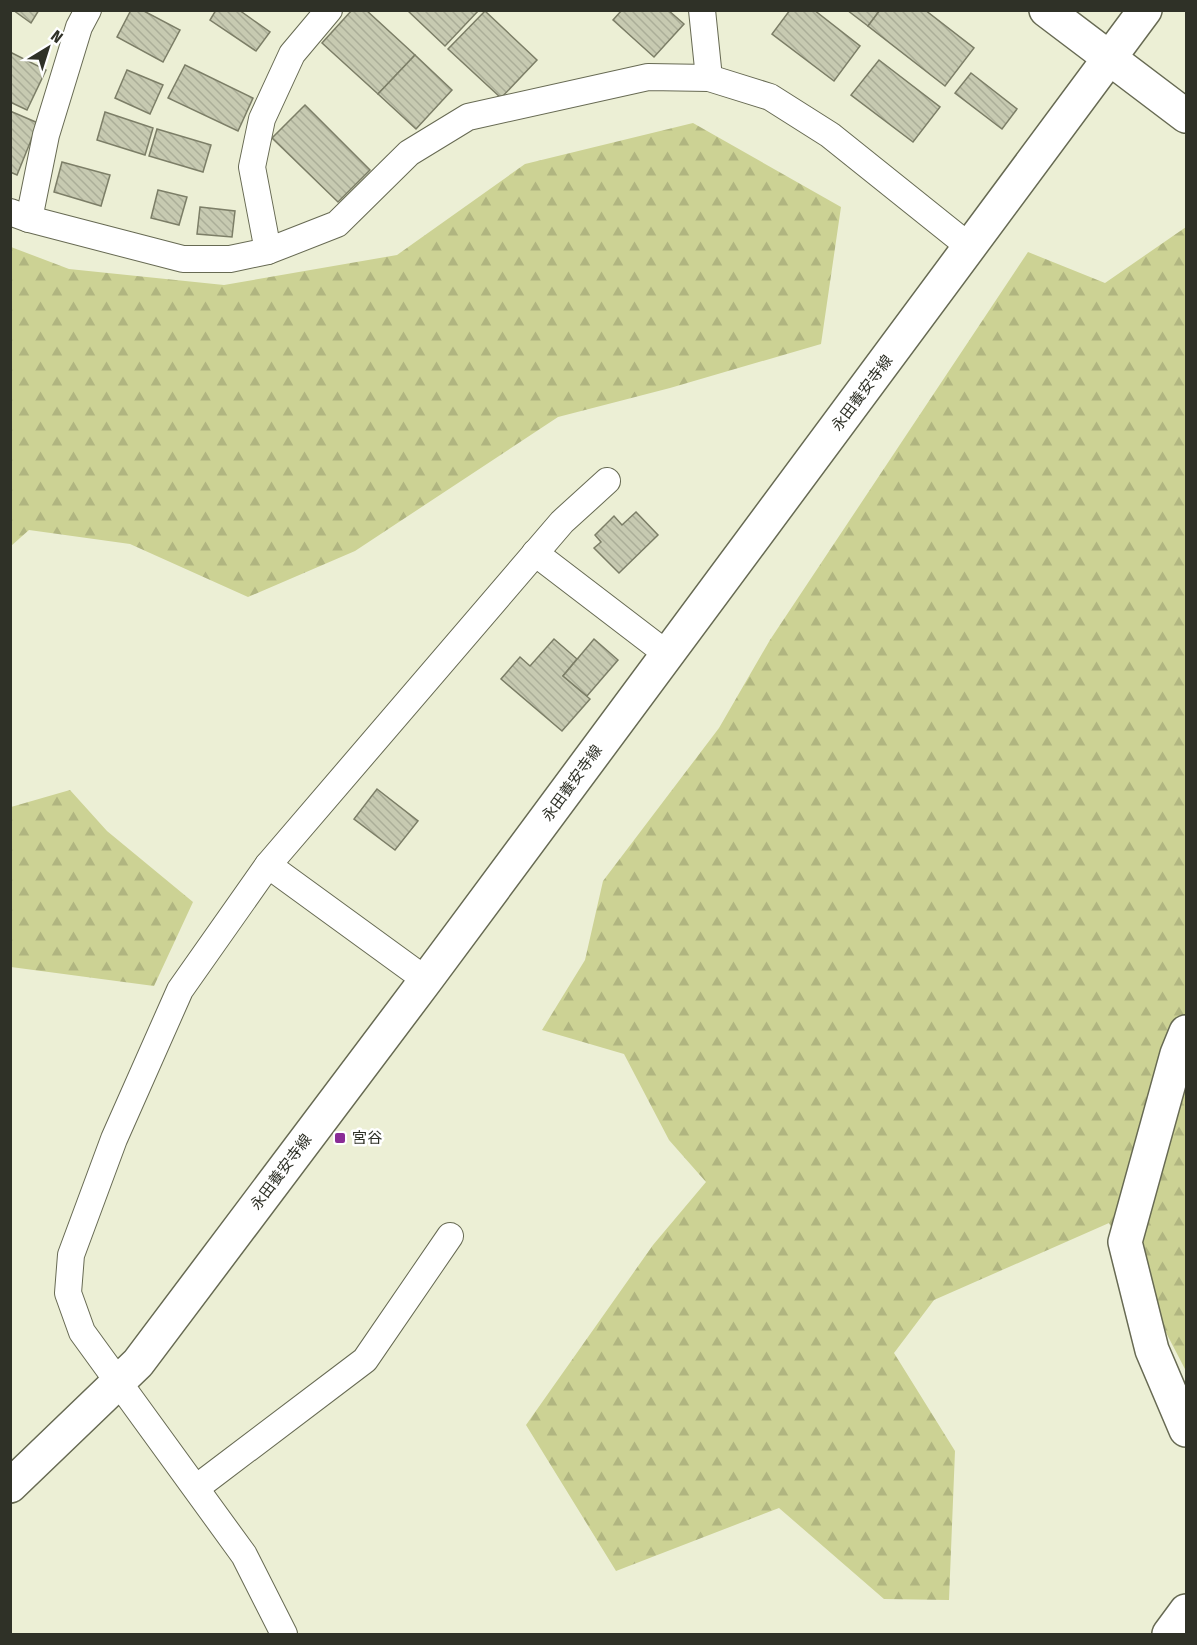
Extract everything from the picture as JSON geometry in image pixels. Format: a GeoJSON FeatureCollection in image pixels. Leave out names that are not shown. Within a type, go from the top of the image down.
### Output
{"type":"FeatureCollection","features":[{"type":"Feature","properties":{"kind":"street"},"geometry":{"type":"LineString","coordinates":[[88,10],[79,27],[20,215],[183,259],[230,259],[268,251],[337,224],[409,153],[468,117],[648,77],[709,78],[770,97],[830,135],[971,248]]}},
{"type":"Feature","properties":{"kind":"street"},"geometry":{"type":"LineString","coordinates":[[268,251],[252,167],[262,119],[292,54],[329,10]]}},
{"type":"Feature","properties":{"kind":"street"},"geometry":{"type":"LineString","coordinates":[[702,10],[709,78]]}},
{"type":"Feature","properties":{"kind":"street"},"geometry":{"type":"LineString","coordinates":[[1046,10],[1186,116]]}},
{"type":"Feature","properties":{"kind":"street","name":"永田養安寺線"},"geometry":{"type":"LineString","coordinates":[[10,1486],[120,1383],[138,1363],[971,248],[1144,10]]}},
{"type":"Feature","properties":{"kind":"street"},"geometry":{"type":"LineString","coordinates":[[284,1635],[244,1555],[82,1332],[68,1293],[71,1255],[114,1139],[180,990],[268,865],[562,522],[607,481]]}},
{"type":"Feature","properties":{"kind":"street"},"geometry":{"type":"LineString","coordinates":[[535,553],[667,654]]}},
{"type":"Feature","properties":{"kind":"street"},"geometry":{"type":"LineString","coordinates":[[268,865],[426,980]]}},
{"type":"Feature","properties":{"kind":"street"},"geometry":{"type":"LineString","coordinates":[[1186,1032],[1177,1054],[1125,1242],[1152,1350],[1186,1430]]}},
{"type":"Feature","properties":{"kind":"street"},"geometry":{"type":"LineString","coordinates":[[196,1488],[365,1360],[450,1236]]}},
{"type":"Feature","properties":{"kind":"street"},"geometry":{"type":"LineString","coordinates":[[1170,1635],[1186,1611]]}},
{"type":"Feature","properties":{"kind":"green space"},"geometry":{"type":"Polygon","coordinates":[[[693,123],[841,207],[821,344],[670,388],[558,417],[355,551],[248,597],[130,544],[29,530],[11,546],[11,247],[69,269],[224,285],[397,255],[525,164],[693,123]]]}},
{"type":"Feature","properties":{"kind":"green space"},"geometry":{"type":"Polygon","coordinates":[[[1186,227],[1186,1371],[1109,1223],[934,1300],[894,1353],[955,1451],[949,1600],[884,1599],[779,1508],[616,1571],[526,1425],[653,1245],[706,1182],[669,1140],[624,1054],[542,1030],[585,960],[603,881],[719,728],[770,640],[1028,252],[1105,283],[1186,227]]]}},
{"type":"Feature","properties":{"kind":"green space"},"geometry":{"type":"Polygon","coordinates":[[[70,790],[107,831],[193,902],[154,986],[11,967],[11,807],[70,790]]]}},
{"type":"Feature","properties":{"kind":"building"},"geometry":{"type":"Polygon","coordinates":[[[13,10],[39,10],[31,23],[13,10]]]}},
{"type":"Feature","properties":{"kind":"building"},"geometry":{"type":"Polygon","coordinates":[[[131,10],[142,10],[180,30],[163,62],[117,37],[131,10]]]}},
{"type":"Feature","properties":{"kind":"building"},"geometry":{"type":"Polygon","coordinates":[[[216,10],[239,10],[270,32],[256,51],[210,20],[216,10]]]}},
{"type":"Feature","properties":{"kind":"building"},"geometry":{"type":"Polygon","coordinates":[[[352,10],[366,10],[415,55],[378,94],[322,43],[352,10]]]}},
{"type":"Feature","properties":{"kind":"building"},"geometry":{"type":"Polygon","coordinates":[[[407,10],[479,10],[445,46],[407,10]]]}},
{"type":"Feature","properties":{"kind":"building"},"geometry":{"type":"Polygon","coordinates":[[[622,10],[668,10],[684,24],[654,57],[613,20],[622,10]]]}},
{"type":"Feature","properties":{"kind":"building"},"geometry":{"type":"Polygon","coordinates":[[[790,10],[814,10],[860,46],[834,81],[772,34],[790,10]]]}},
{"type":"Feature","properties":{"kind":"building"},"geometry":{"type":"Polygon","coordinates":[[[847,10],[880,10],[868,26],[847,10]]]}},
{"type":"Feature","properties":{"kind":"building"},"geometry":{"type":"Polygon","coordinates":[[[880,10],[925,10],[974,48],[945,86],[868,26],[880,10]]]}},
{"type":"Feature","properties":{"kind":"building"},"geometry":{"type":"Polygon","coordinates":[[[485,11],[537,60],[501,98],[448,49],[485,11]]]}},
{"type":"Feature","properties":{"kind":"building"},"geometry":{"type":"Polygon","coordinates":[[[10,52],[46,70],[27,110],[10,102],[10,52]]]}},
{"type":"Feature","properties":{"kind":"building"},"geometry":{"type":"Polygon","coordinates":[[[415,55],[452,90],[416,129],[378,94],[415,55]]]}},
{"type":"Feature","properties":{"kind":"building"},"geometry":{"type":"Polygon","coordinates":[[[879,60],[940,107],[913,142],[851,95],[879,60]]]}},
{"type":"Feature","properties":{"kind":"building"},"geometry":{"type":"Polygon","coordinates":[[[185,65],[253,98],[238,131],[168,98],[185,65]]]}},
{"type":"Feature","properties":{"kind":"building"},"geometry":{"type":"Polygon","coordinates":[[[127,70],[163,85],[150,114],[115,98],[127,70]]]}},
{"type":"Feature","properties":{"kind":"building"},"geometry":{"type":"Polygon","coordinates":[[[971,73],[1017,109],[1002,129],[955,93],[971,73]]]}},
{"type":"Feature","properties":{"kind":"building"},"geometry":{"type":"Polygon","coordinates":[[[305,105],[370,170],[338,202],[272,138],[305,105]]]}},
{"type":"Feature","properties":{"kind":"building"},"geometry":{"type":"Polygon","coordinates":[[[10,111],[38,123],[17,175],[10,172],[10,111]]]}},
{"type":"Feature","properties":{"kind":"building"},"geometry":{"type":"Polygon","coordinates":[[[105,112],[153,128],[145,155],[97,140],[105,112]]]}},
{"type":"Feature","properties":{"kind":"building"},"geometry":{"type":"Polygon","coordinates":[[[157,129],[211,145],[203,172],[149,156],[157,129]]]}},
{"type":"Feature","properties":{"kind":"building"},"geometry":{"type":"Polygon","coordinates":[[[62,162],[110,175],[101,206],[54,192],[62,162]]]}},
{"type":"Feature","properties":{"kind":"building"},"geometry":{"type":"Polygon","coordinates":[[[158,190],[187,197],[179,225],[151,218],[158,190]]]}},
{"type":"Feature","properties":{"kind":"building"},"geometry":{"type":"Polygon","coordinates":[[[200,207],[235,211],[232,237],[197,234],[200,207]]]}},
{"type":"Feature","properties":{"kind":"building"},"geometry":{"type":"Polygon","coordinates":[[[636,512],[658,535],[619,573],[594,548],[601,542],[595,535],[614,516],[622,525],[636,512]]]}},
{"type":"Feature","properties":{"kind":"building"},"geometry":{"type":"Polygon","coordinates":[[[554,639],[577,659],[563,676],[590,699],[562,731],[501,679],[520,657],[530,666],[554,639]]]}},
{"type":"Feature","properties":{"kind":"building"},"geometry":{"type":"Polygon","coordinates":[[[594,639],[618,660],[587,696],[563,676],[594,639]]]}},
{"type":"Feature","properties":{"kind":"building"},"geometry":{"type":"Polygon","coordinates":[[[377,789],[418,821],[395,850],[354,819],[377,789]]]}},
{"type":"Feature","properties":{"kind":"place","name":"宮谷"},"geometry":{"type":"Point","coordinates":[340,1138]}}]}
